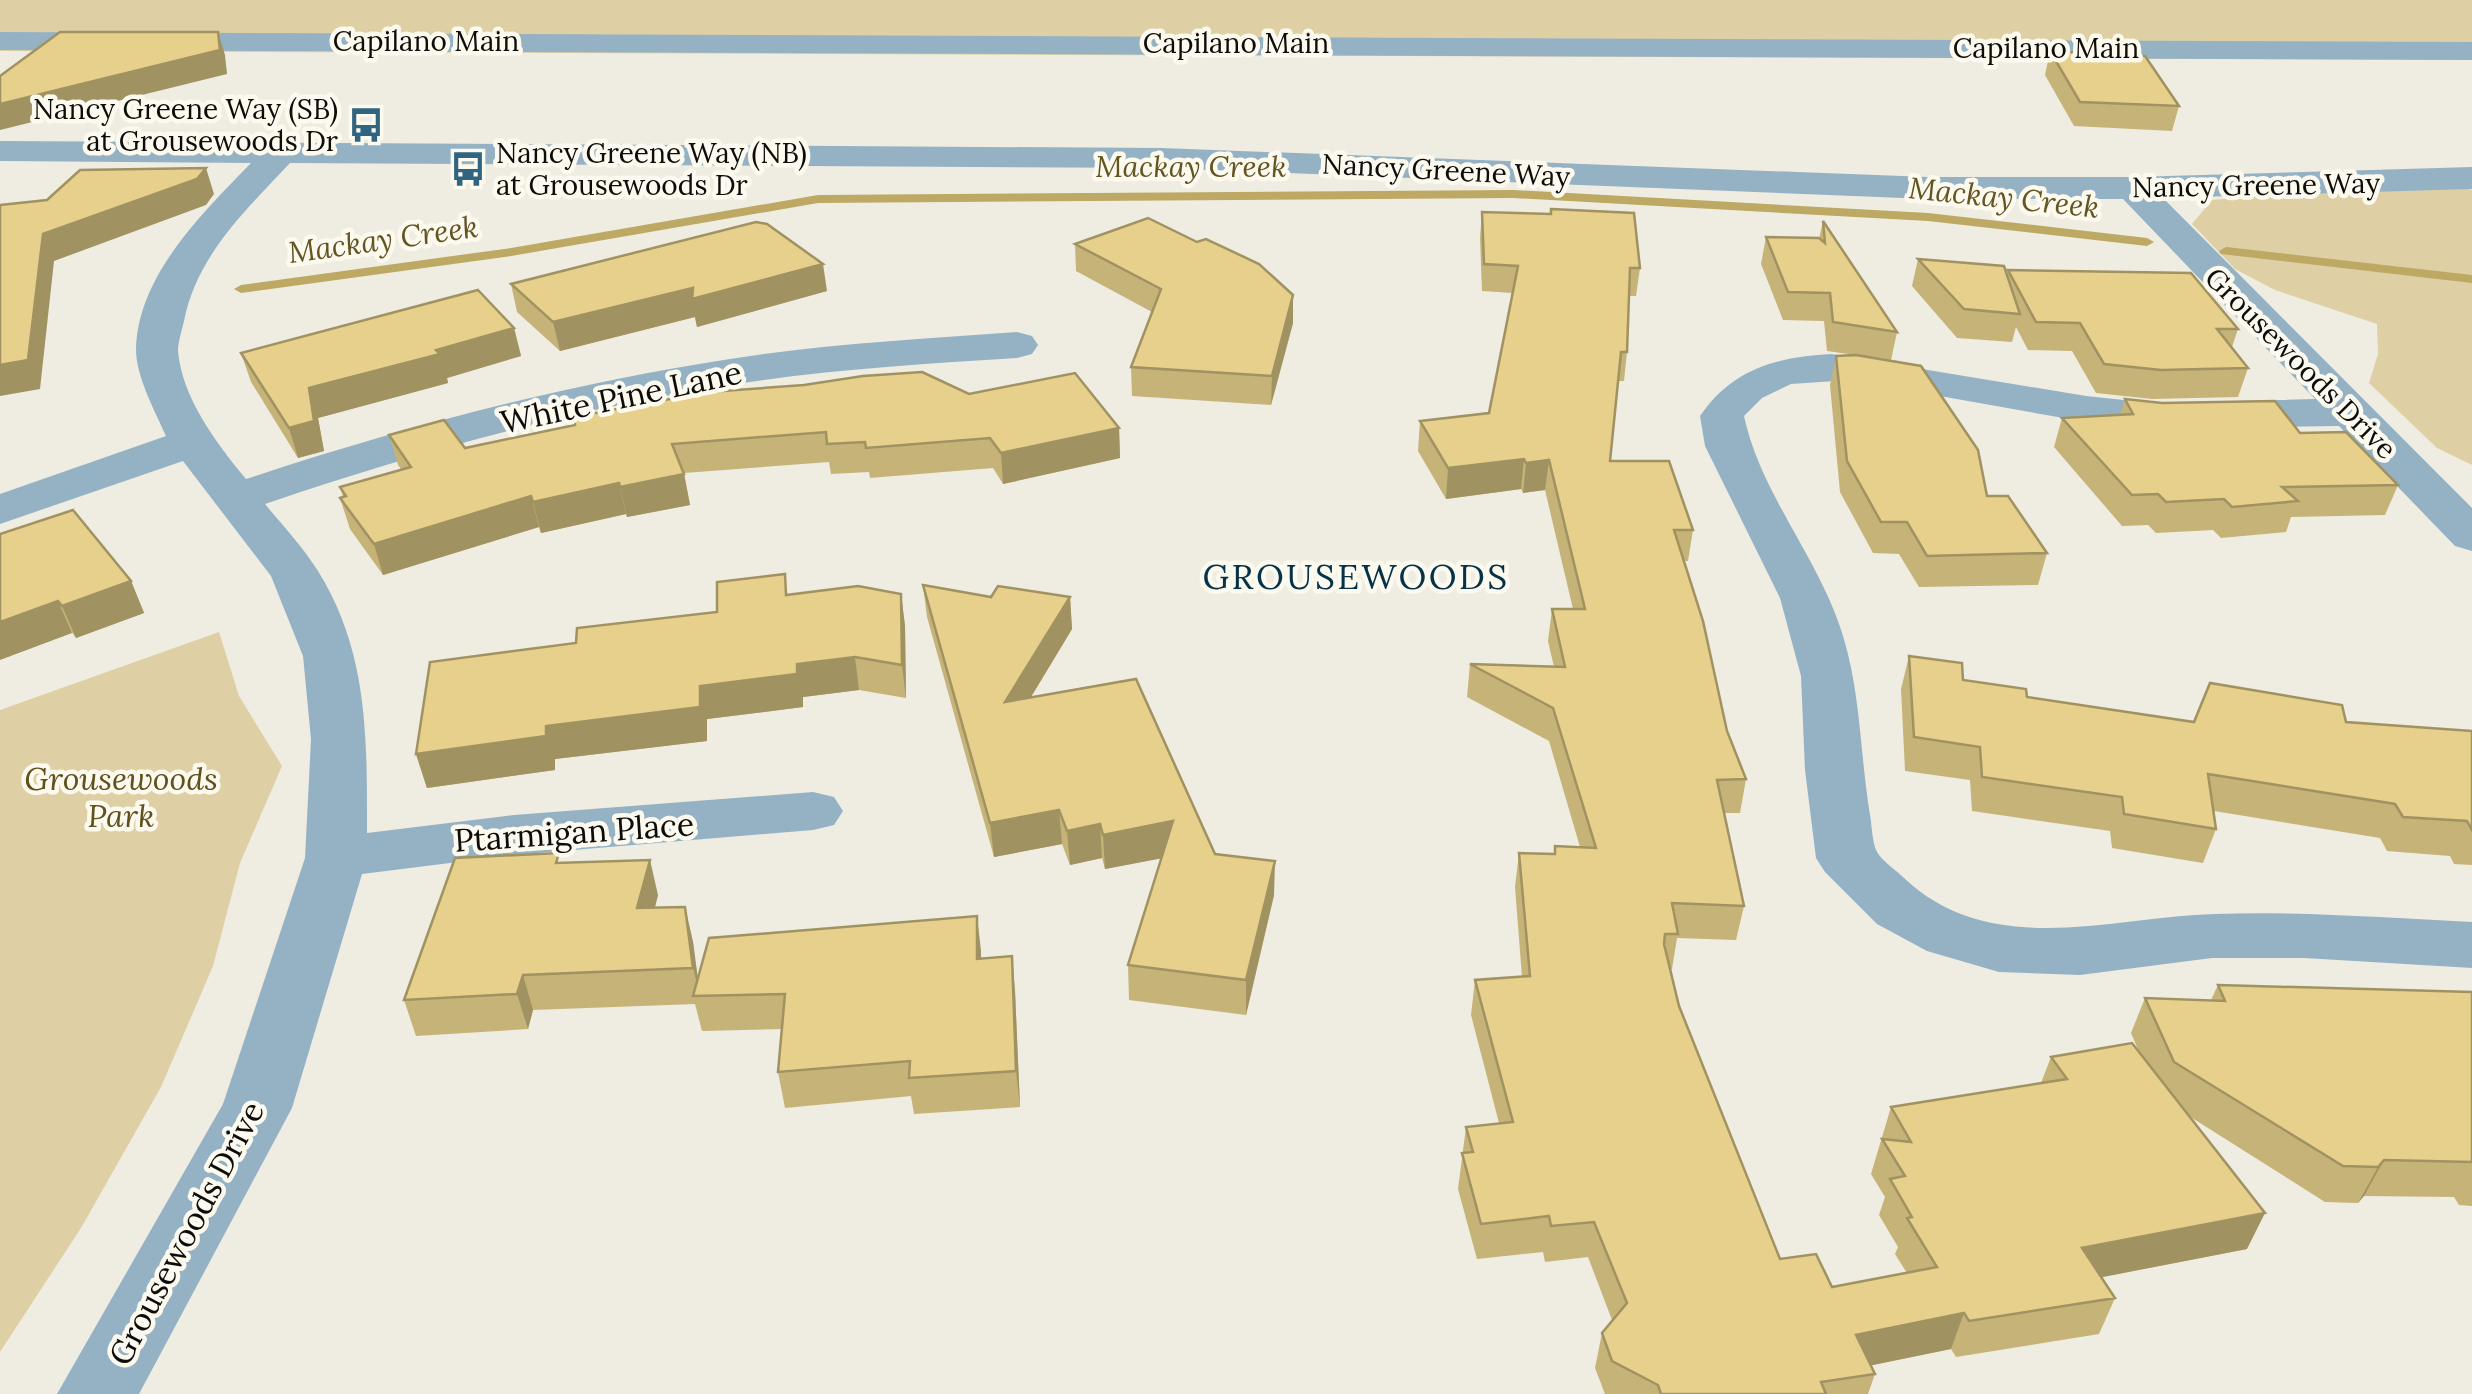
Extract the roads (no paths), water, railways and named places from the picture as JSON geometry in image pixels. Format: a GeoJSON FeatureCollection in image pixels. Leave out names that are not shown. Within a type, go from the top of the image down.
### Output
{"type":"FeatureCollection","features":[{"type":"Feature","properties":{"kind":"street","name":"Capilano Main"},"geometry":{"type":"LineString","coordinates":[[0,40],[2472,50]]}},
{"type":"Feature","properties":{"kind":"street","name":"Nancy Greene Way"},"geometry":{"type":"LineString","coordinates":[[7,156],[282,151],[1162,158],[1733,182],[2133,188],[2472,178]]}},
{"type":"Feature","properties":{"kind":"street","name":"Grousewoods Drive"},"geometry":{"type":"LineString","coordinates":[[98,1394],[257,1108],[336,858],[339,740],[330,656],[295,574],[192,442],[170,395],[157,350],[167,304],[182,267],[213,224],[282,151]]}},
{"type":"Feature","properties":{"kind":"street","name":"Grousewoods Drive"},"geometry":{"type":"LineString","coordinates":[[2133,188],[2472,536]]}},
{"type":"Feature","properties":{"kind":"street","name":"White Pine Lane"},"geometry":{"type":"LineString","coordinates":[[236,498],[383,453],[625,390],[791,364],[1017,346]]}},
{"type":"Feature","properties":{"kind":"street"},"geometry":{"type":"LineString","coordinates":[[2350,412],[2152,416],[2086,410],[1850,367],[1818,367],[1788,370],[1753,382],[1734,397],[1722,416],[1728,446],[1806,598],[1828,676],[1834,770],[1847,858],[1899,909],[1950,936],[1998,949],[2080,952],[2212,936],[2304,936],[2472,945]]}},
{"type":"Feature","properties":{"kind":"street"},"geometry":{"type":"LineString","coordinates":[[0,510],[192,442]]}},
{"type":"Feature","properties":{"kind":"street","name":"Ptarmigan Place"},"geometry":{"type":"LineString","coordinates":[[336,858],[404,846],[570,829],[813,811]]}},
{"type":"Feature","properties":{"kind":"waterway","name":"Mackay Creek"},"geometry":{"type":"LineString","coordinates":[[241,289],[511,252],[818,199],[1513,194],[1928,217],[2147,242]]}},
{"type":"Feature","properties":{"kind":"waterway","name":"Mackay Creek"},"geometry":{"type":"LineString","coordinates":[[2226,251],[2472,279]]}},
{"type":"Feature","properties":{"kind":"place","name":"Nancy Greene Way (SB) at Grousewoods Dr"},"geometry":{"type":"Point","coordinates":[366,125]}},
{"type":"Feature","properties":{"kind":"place","name":"Nancy Greene Way (NB) at Grousewoods Dr"},"geometry":{"type":"Point","coordinates":[468,169]}},
{"type":"Feature","properties":{"kind":"district","name":"GROUSEWOODS"},"geometry":{"type":"Point","coordinates":[1356,576]}},
{"type":"Feature","properties":{"kind":"park label","name":"Grousewoods Park"},"geometry":{"type":"Point","coordinates":[121,796]}}]}
